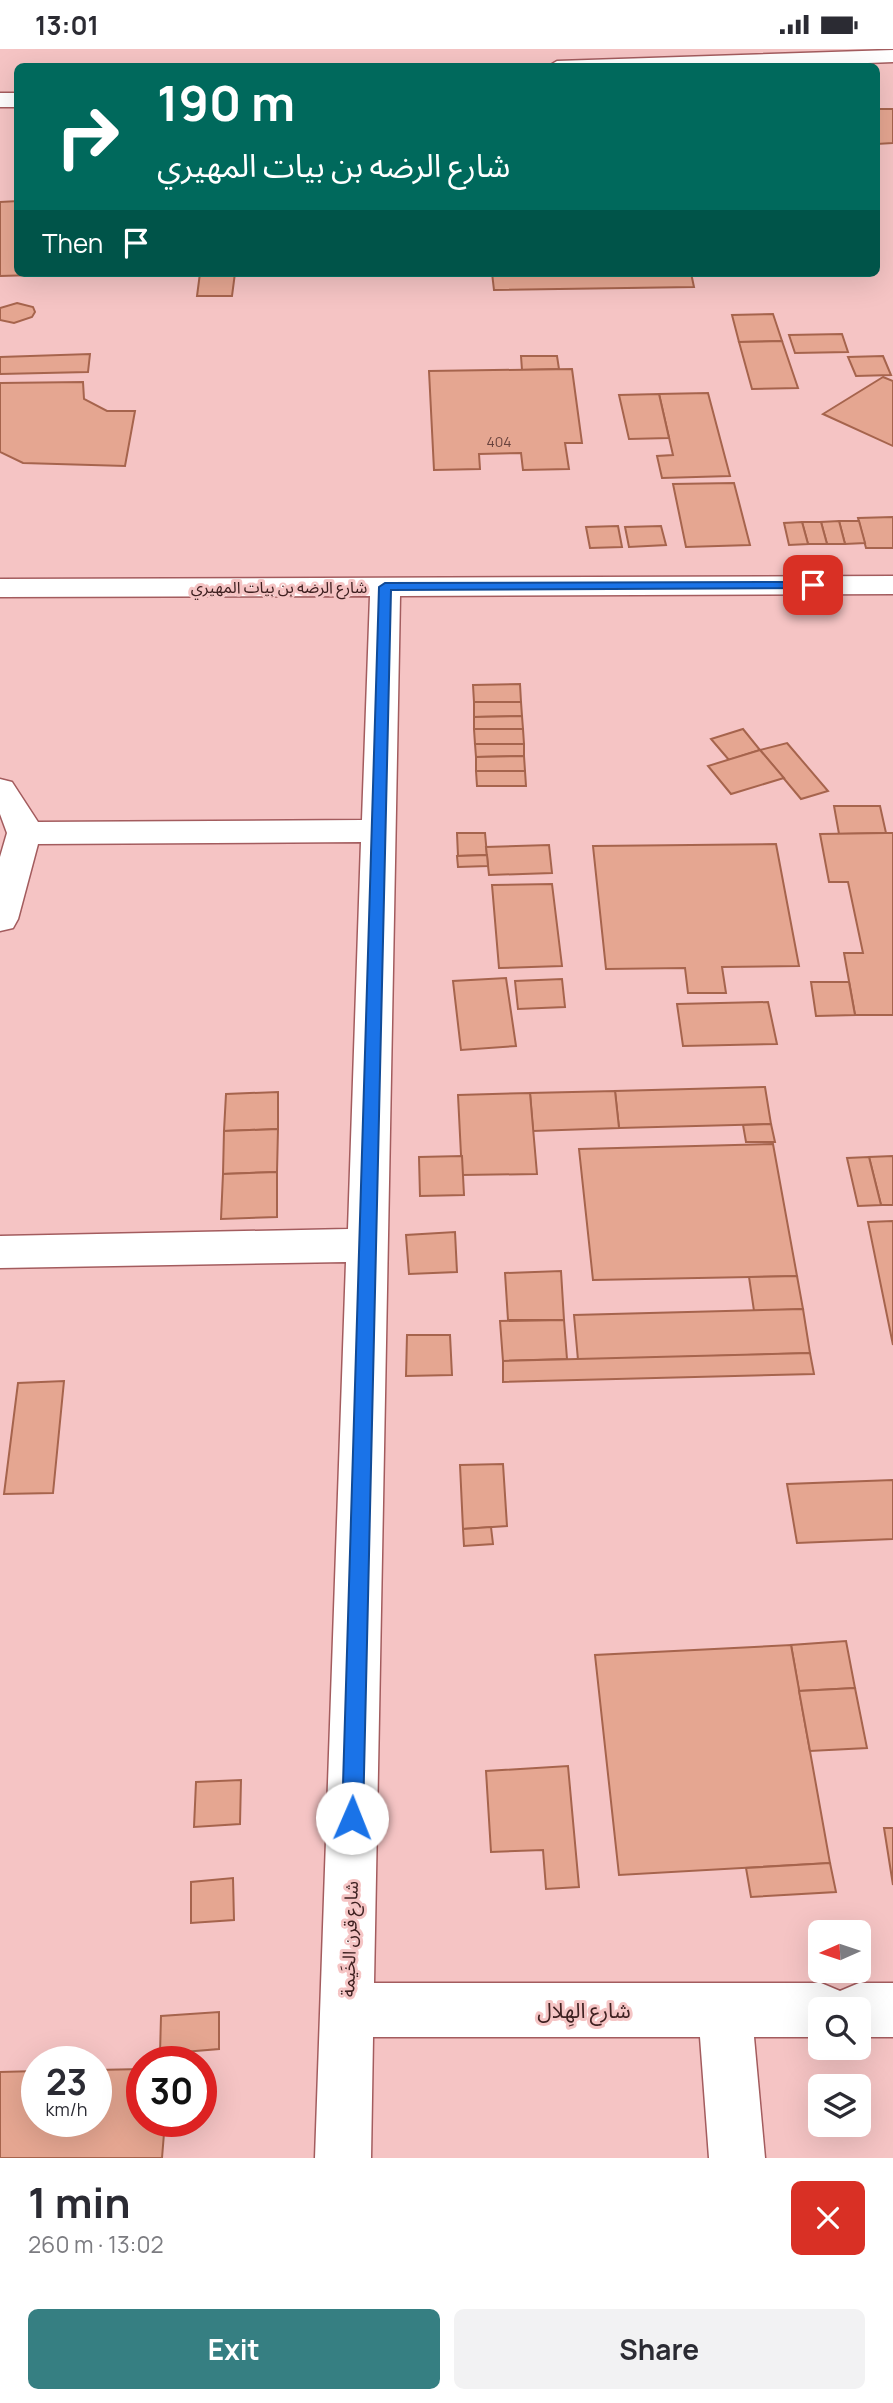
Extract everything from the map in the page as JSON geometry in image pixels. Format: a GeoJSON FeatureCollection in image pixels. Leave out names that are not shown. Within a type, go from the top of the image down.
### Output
{"type":"FeatureCollection","features":[{"type":"Feature","properties":{"kind":"street"},"geometry":{"type":"LineString","coordinates":[[579,57],[893,56]]}},
{"type":"Feature","properties":{"kind":"street","name":"شارع الرضه بن بيات المهيري"},"geometry":{"type":"LineString","coordinates":[[0,588],[893,585]]}},
{"type":"Feature","properties":{"kind":"street","name":"شارع قرن الخَيمة"},"geometry":{"type":"LineString","coordinates":[[343,2158],[385,587]]}},
{"type":"Feature","properties":{"kind":"street"},"geometry":{"type":"LineString","coordinates":[[0,790],[20,817],[24,833],[0,919]]}},
{"type":"Feature","properties":{"kind":"street"},"geometry":{"type":"LineString","coordinates":[[24,833],[378,831]]}},
{"type":"Feature","properties":{"kind":"street"},"geometry":{"type":"LineString","coordinates":[[0,1252],[368,1245]]}},
{"type":"Feature","properties":{"kind":"street","name":"شارع الهِلال"},"geometry":{"type":"LineString","coordinates":[[347,2010],[808,2010]]}},
{"type":"Feature","properties":{"kind":"street"},"geometry":{"type":"LineString","coordinates":[[725,2010],[737,2158]]}},
{"type":"Feature","properties":{"kind":"street"},"geometry":{"type":"LineString","coordinates":[[871,2010],[893,2010]]}},
{"type":"Feature","properties":{"kind":"building"},"geometry":{"type":"Polygon","coordinates":[[[880,109],[893,109],[893,143],[880,144],[880,109]]]}},
{"type":"Feature","properties":{"kind":"building"},"geometry":{"type":"Polygon","coordinates":[[[14,201],[14,276],[0,276],[0,202],[14,201]]]}},
{"type":"Feature","properties":{"kind":"building"},"geometry":{"type":"Polygon","coordinates":[[[199,277],[234,277],[232,296],[197,296],[199,277]]]}},
{"type":"Feature","properties":{"kind":"building"},"geometry":{"type":"Polygon","coordinates":[[[492,277],[692,277],[694,287],[494,290],[492,277]]]}},
{"type":"Feature","properties":{"kind":"building"},"geometry":{"type":"Polygon","coordinates":[[[17,303],[33,307],[35,312],[32,317],[14,323],[0,320],[0,308],[17,303]]]}},
{"type":"Feature","properties":{"kind":"building"},"geometry":{"type":"Polygon","coordinates":[[[773,314],[782,341],[739,342],[732,315],[773,314]]]}},
{"type":"Feature","properties":{"kind":"building"},"geometry":{"type":"Polygon","coordinates":[[[842,334],[848,352],[795,353],[789,335],[842,334]]]}},
{"type":"Feature","properties":{"kind":"building"},"geometry":{"type":"Polygon","coordinates":[[[782,341],[798,388],[752,389],[739,342],[782,341]]]}},
{"type":"Feature","properties":{"kind":"building"},"geometry":{"type":"Polygon","coordinates":[[[90,354],[88,372],[0,374],[0,357],[90,354]]]}},
{"type":"Feature","properties":{"kind":"building"},"geometry":{"type":"Polygon","coordinates":[[[521,356],[557,356],[559,369],[522,370],[521,356]]]}},
{"type":"Feature","properties":{"kind":"building"},"geometry":{"type":"Polygon","coordinates":[[[883,356],[891,375],[856,376],[848,357],[883,356]]]}},
{"type":"Feature","properties":{"kind":"building"},"geometry":{"type":"Polygon","coordinates":[[[572,369],[582,443],[565,443],[569,469],[523,470],[521,453],[479,454],[480,469],[434,470],[429,371],[572,369]]]}},
{"type":"Feature","properties":{"kind":"building"},"geometry":{"type":"Polygon","coordinates":[[[883,377],[893,381],[893,446],[823,414],[883,377]]]}},
{"type":"Feature","properties":{"kind":"building"},"geometry":{"type":"Polygon","coordinates":[[[83,382],[84,399],[107,411],[135,411],[125,466],[23,463],[0,452],[0,383],[83,382]]]}},
{"type":"Feature","properties":{"kind":"building"},"geometry":{"type":"Polygon","coordinates":[[[708,393],[730,476],[662,478],[657,456],[673,455],[659,394],[708,393]]]}},
{"type":"Feature","properties":{"kind":"building"},"geometry":{"type":"Polygon","coordinates":[[[659,394],[669,438],[629,439],[619,395],[659,394]]]}},
{"type":"Feature","properties":{"kind":"building"},"geometry":{"type":"Polygon","coordinates":[[[734,483],[750,545],[686,547],[673,484],[734,483]]]}},
{"type":"Feature","properties":{"kind":"building"},"geometry":{"type":"Polygon","coordinates":[[[893,517],[893,548],[866,548],[858,518],[893,517]]]}},
{"type":"Feature","properties":{"kind":"building"},"geometry":{"type":"Polygon","coordinates":[[[839,521],[859,521],[865,543],[845,544],[839,521]]]}},
{"type":"Feature","properties":{"kind":"building"},"geometry":{"type":"Polygon","coordinates":[[[839,521],[845,544],[827,544],[821,522],[839,521]]]}},
{"type":"Feature","properties":{"kind":"building"},"geometry":{"type":"Polygon","coordinates":[[[802,522],[821,522],[827,544],[808,544],[802,522]]]}},
{"type":"Feature","properties":{"kind":"building"},"geometry":{"type":"Polygon","coordinates":[[[802,522],[808,544],[789,545],[784,523],[802,522]]]}},
{"type":"Feature","properties":{"kind":"building"},"geometry":{"type":"Polygon","coordinates":[[[618,526],[622,547],[590,548],[586,527],[618,526]]]}},
{"type":"Feature","properties":{"kind":"building"},"geometry":{"type":"Polygon","coordinates":[[[661,526],[666,545],[629,547],[625,527],[661,526]]]}},
{"type":"Feature","properties":{"kind":"building"},"geometry":{"type":"Polygon","coordinates":[[[520,684],[521,702],[474,702],[473,685],[520,684]]]}},
{"type":"Feature","properties":{"kind":"building"},"geometry":{"type":"Polygon","coordinates":[[[474,702],[521,702],[522,716],[474,717],[474,702]]]}},
{"type":"Feature","properties":{"kind":"building"},"geometry":{"type":"Polygon","coordinates":[[[522,716],[523,729],[474,729],[474,717],[522,716]]]}},
{"type":"Feature","properties":{"kind":"building"},"geometry":{"type":"Polygon","coordinates":[[[474,729],[523,729],[524,744],[475,744],[474,729]]]}},
{"type":"Feature","properties":{"kind":"building"},"geometry":{"type":"Polygon","coordinates":[[[743,729],[760,750],[729,760],[711,739],[743,729]]]}},
{"type":"Feature","properties":{"kind":"building"},"geometry":{"type":"Polygon","coordinates":[[[787,743],[828,791],[801,799],[760,750],[787,743]]]}},
{"type":"Feature","properties":{"kind":"building"},"geometry":{"type":"Polygon","coordinates":[[[475,744],[524,744],[524,756],[476,757],[475,744]]]}},
{"type":"Feature","properties":{"kind":"building"},"geometry":{"type":"Polygon","coordinates":[[[760,750],[784,778],[731,794],[708,766],[760,750]]]}},
{"type":"Feature","properties":{"kind":"building"},"geometry":{"type":"Polygon","coordinates":[[[524,756],[525,771],[476,771],[476,757],[524,756]]]}},
{"type":"Feature","properties":{"kind":"building"},"geometry":{"type":"Polygon","coordinates":[[[476,771],[525,771],[526,786],[477,786],[476,771]]]}},
{"type":"Feature","properties":{"kind":"building"},"geometry":{"type":"Polygon","coordinates":[[[834,806],[880,806],[886,833],[839,834],[834,806]]]}},
{"type":"Feature","properties":{"kind":"building"},"geometry":{"type":"Polygon","coordinates":[[[457,833],[485,833],[487,855],[458,856],[457,833]]]}},
{"type":"Feature","properties":{"kind":"building"},"geometry":{"type":"Polygon","coordinates":[[[893,833],[893,1015],[855,1015],[844,953],[863,953],[848,882],[829,882],[820,834],[893,833]]]}},
{"type":"Feature","properties":{"kind":"building"},"geometry":{"type":"Polygon","coordinates":[[[776,844],[799,966],[722,967],[726,993],[688,993],[685,968],[606,969],[593,846],[776,844]]]}},
{"type":"Feature","properties":{"kind":"building"},"geometry":{"type":"Polygon","coordinates":[[[549,845],[552,873],[489,875],[486,847],[549,845]]]}},
{"type":"Feature","properties":{"kind":"building"},"geometry":{"type":"Polygon","coordinates":[[[487,855],[488,866],[458,867],[457,856],[487,855]]]}},
{"type":"Feature","properties":{"kind":"building"},"geometry":{"type":"Polygon","coordinates":[[[552,884],[562,966],[499,968],[492,885],[552,884]]]}},
{"type":"Feature","properties":{"kind":"building"},"geometry":{"type":"Polygon","coordinates":[[[506,978],[516,1046],[461,1050],[453,981],[506,978]]]}},
{"type":"Feature","properties":{"kind":"building"},"geometry":{"type":"Polygon","coordinates":[[[562,979],[565,1007],[518,1009],[515,981],[562,979]]]}},
{"type":"Feature","properties":{"kind":"building"},"geometry":{"type":"Polygon","coordinates":[[[811,982],[849,982],[855,1015],[816,1016],[811,982]]]}},
{"type":"Feature","properties":{"kind":"building"},"geometry":{"type":"Polygon","coordinates":[[[768,1002],[777,1044],[683,1046],[677,1004],[768,1002]]]}},
{"type":"Feature","properties":{"kind":"building"},"geometry":{"type":"Polygon","coordinates":[[[765,1087],[771,1124],[619,1128],[615,1091],[765,1087]]]}},
{"type":"Feature","properties":{"kind":"building"},"geometry":{"type":"Polygon","coordinates":[[[615,1091],[619,1128],[533,1131],[530,1093],[615,1091]]]}},
{"type":"Feature","properties":{"kind":"building"},"geometry":{"type":"Polygon","coordinates":[[[278,1092],[278,1129],[224,1131],[226,1094],[278,1092]]]}},
{"type":"Feature","properties":{"kind":"building"},"geometry":{"type":"Polygon","coordinates":[[[530,1093],[537,1174],[462,1175],[458,1095],[530,1093]]]}},
{"type":"Feature","properties":{"kind":"building"},"geometry":{"type":"Polygon","coordinates":[[[771,1124],[775,1142],[746,1142],[743,1125],[771,1124]]]}},
{"type":"Feature","properties":{"kind":"building"},"geometry":{"type":"Polygon","coordinates":[[[278,1129],[277,1172],[223,1174],[224,1131],[278,1129]]]}},
{"type":"Feature","properties":{"kind":"building"},"geometry":{"type":"Polygon","coordinates":[[[773,1144],[797,1276],[593,1280],[579,1149],[773,1144]]]}},
{"type":"Feature","properties":{"kind":"building"},"geometry":{"type":"Polygon","coordinates":[[[462,1156],[464,1195],[420,1196],[419,1157],[462,1156]]]}},
{"type":"Feature","properties":{"kind":"building"},"geometry":{"type":"Polygon","coordinates":[[[893,1156],[893,1205],[881,1205],[869,1157],[893,1156]]]}},
{"type":"Feature","properties":{"kind":"building"},"geometry":{"type":"Polygon","coordinates":[[[869,1157],[881,1205],[858,1206],[847,1158],[869,1157]]]}},
{"type":"Feature","properties":{"kind":"building"},"geometry":{"type":"Polygon","coordinates":[[[277,1172],[277,1217],[221,1219],[223,1174],[277,1172]]]}},
{"type":"Feature","properties":{"kind":"building"},"geometry":{"type":"Polygon","coordinates":[[[893,1221],[893,1345],[868,1222],[893,1221]]]}},
{"type":"Feature","properties":{"kind":"building"},"geometry":{"type":"Polygon","coordinates":[[[455,1232],[457,1272],[409,1274],[406,1235],[455,1232]]]}},
{"type":"Feature","properties":{"kind":"building"},"geometry":{"type":"Polygon","coordinates":[[[561,1271],[564,1320],[508,1320],[505,1273],[561,1271]]]}},
{"type":"Feature","properties":{"kind":"building"},"geometry":{"type":"Polygon","coordinates":[[[797,1276],[803,1309],[754,1311],[749,1277],[797,1276]]]}},
{"type":"Feature","properties":{"kind":"building"},"geometry":{"type":"Polygon","coordinates":[[[803,1309],[810,1353],[578,1360],[574,1315],[803,1309]]]}},
{"type":"Feature","properties":{"kind":"building"},"geometry":{"type":"Polygon","coordinates":[[[564,1320],[567,1359],[503,1361],[500,1321],[564,1320]]]}},
{"type":"Feature","properties":{"kind":"building"},"geometry":{"type":"Polygon","coordinates":[[[407,1335],[450,1335],[452,1375],[406,1376],[407,1335]]]}},
{"type":"Feature","properties":{"kind":"building"},"geometry":{"type":"Polygon","coordinates":[[[810,1353],[814,1374],[503,1382],[503,1361],[810,1353]]]}},
{"type":"Feature","properties":{"kind":"building"},"geometry":{"type":"Polygon","coordinates":[[[64,1381],[53,1493],[4,1494],[18,1383],[64,1381]]]}},
{"type":"Feature","properties":{"kind":"building"},"geometry":{"type":"Polygon","coordinates":[[[503,1464],[507,1526],[463,1529],[460,1465],[503,1464]]]}},
{"type":"Feature","properties":{"kind":"building"},"geometry":{"type":"Polygon","coordinates":[[[893,1480],[893,1539],[797,1543],[787,1484],[893,1480]]]}},
{"type":"Feature","properties":{"kind":"building"},"geometry":{"type":"Polygon","coordinates":[[[491,1527],[493,1544],[464,1546],[463,1529],[491,1527]]]}},
{"type":"Feature","properties":{"kind":"building"},"geometry":{"type":"Polygon","coordinates":[[[846,1641],[855,1688],[799,1691],[791,1645],[846,1641]]]}},
{"type":"Feature","properties":{"kind":"building"},"geometry":{"type":"Polygon","coordinates":[[[791,1645],[830,1863],[619,1875],[595,1655],[791,1645]]]}},
{"type":"Feature","properties":{"kind":"building"},"geometry":{"type":"Polygon","coordinates":[[[855,1688],[867,1748],[810,1751],[799,1691],[855,1688]]]}},
{"type":"Feature","properties":{"kind":"building"},"geometry":{"type":"Polygon","coordinates":[[[568,1766],[579,1887],[546,1889],[543,1850],[491,1852],[486,1771],[568,1766]]]}},
{"type":"Feature","properties":{"kind":"building"},"geometry":{"type":"Polygon","coordinates":[[[241,1780],[240,1824],[194,1827],[196,1782],[241,1780]]]}},
{"type":"Feature","properties":{"kind":"building"},"geometry":{"type":"Polygon","coordinates":[[[884,1828],[893,1828],[893,1885],[884,1828]]]}},
{"type":"Feature","properties":{"kind":"building"},"geometry":{"type":"Polygon","coordinates":[[[830,1863],[836,1892],[751,1897],[746,1868],[830,1863]]]}},
{"type":"Feature","properties":{"kind":"building"},"geometry":{"type":"Polygon","coordinates":[[[233,1878],[234,1920],[191,1923],[191,1882],[233,1878]]]}},
{"type":"Feature","properties":{"kind":"building"},"geometry":{"type":"Polygon","coordinates":[[[219,2012],[219,2049],[217,2046],[160,2046],[161,2016],[219,2012]]]}},
{"type":"Feature","properties":{"kind":"building"},"geometry":{"type":"Polygon","coordinates":[[[126,2069],[126,2137],[164,2137],[162,2158],[0,2158],[0,2072],[21,2071],[21,2137],[112,2137],[112,2070],[126,2069]]]}},
{"type":"Feature","properties":{"kind":"route"},"geometry":{"type":"LineString","coordinates":[[352,1818],[385,587],[813,585]]}}]}
